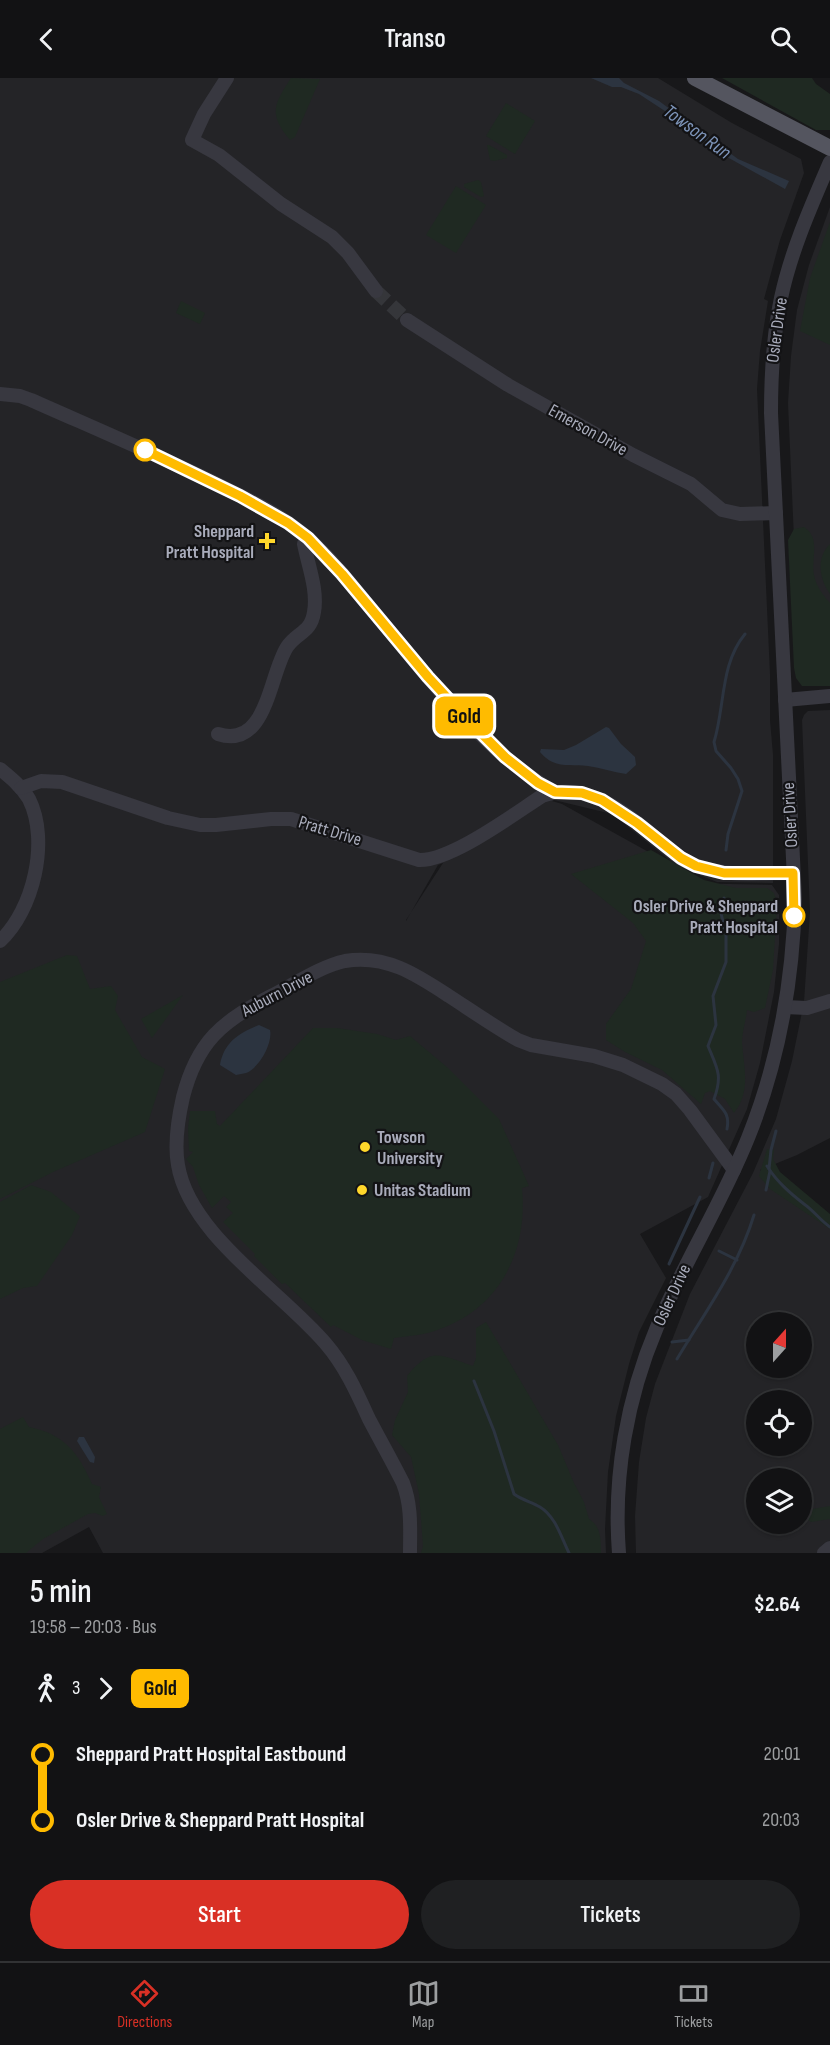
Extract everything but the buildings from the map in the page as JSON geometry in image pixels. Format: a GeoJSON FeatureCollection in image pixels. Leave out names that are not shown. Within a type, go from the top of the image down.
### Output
{"type":"FeatureCollection","features":[{"type":"Feature","properties":{"kind":"main road"},"geometry":{"type":"LineString","coordinates":[[695,78],[830,148]]}},
{"type":"Feature","properties":{"kind":"street"},"geometry":{"type":"LineString","coordinates":[[227,78],[204,114],[192,140],[219,155],[281,204],[332,237],[348,253],[376,291]]}},
{"type":"Feature","properties":{"kind":"street","name":"Osler Drive"},"geometry":{"type":"LineString","coordinates":[[619,1553],[618,1499],[621,1460],[627,1421],[640,1372],[657,1325],[734,1170],[765,1093],[785,1007],[794,950],[795,899],[771,392],[776,326],[781,297],[792,260],[830,162]]}},
{"type":"Feature","properties":{"kind":"street","name":"Emerson Drive"},"geometry":{"type":"LineString","coordinates":[[407,320],[508,385],[633,455],[691,484],[722,510],[740,514],[776,513]]}},
{"type":"Feature","properties":{"kind":"street"},"geometry":{"type":"LineString","coordinates":[[0,394],[20,396],[31,400],[158,456],[240,496],[288,523],[308,538],[342,574],[434,683],[488,741],[524,772],[555,792],[582,793],[602,800],[637,823],[681,858],[696,866],[724,873],[793,873]]}},
{"type":"Feature","properties":{"kind":"street"},"geometry":{"type":"LineString","coordinates":[[218,734],[237,735],[254,725],[266,703],[286,648],[310,626],[315,604],[304,544],[308,538]]}},
{"type":"Feature","properties":{"kind":"street"},"geometry":{"type":"LineString","coordinates":[[784,700],[830,696]]}},
{"type":"Feature","properties":{"kind":"street"},"geometry":{"type":"LineString","coordinates":[[0,769],[21,788],[28,799],[34,815],[38,842],[32,884],[23,911],[0,941]]}},
{"type":"Feature","properties":{"kind":"street","name":"Pratt Drive"},"geometry":{"type":"LineString","coordinates":[[21,788],[40,781],[62,782],[168,818],[200,825],[291,819],[419,860],[427,860],[456,850],[542,796],[555,792]]}},
{"type":"Feature","properties":{"kind":"street","name":"Auburn Drive"},"geometry":{"type":"LineString","coordinates":[[410,1553],[411,1514],[408,1496],[348,1375],[325,1343],[213,1232],[196,1210],[186,1190],[176,1150],[181,1106],[191,1070],[205,1044],[247,1008],[328,967],[361,959],[387,962],[420,978],[518,1040],[531,1045],[594,1056],[623,1065],[662,1084],[676,1094],[690,1110],[734,1170]]}},
{"type":"Feature","properties":{"kind":"street"},"geometry":{"type":"LineString","coordinates":[[785,1007],[807,1008],[830,1000]]}},
{"type":"Feature","properties":{"kind":"street"},"geometry":{"type":"LineString","coordinates":[[824,1553],[830,1548]]}},
{"type":"Feature","properties":{"kind":"shaded area"},"geometry":{"type":"Polygon","coordinates":[[[0,78],[658,78],[732,123],[801,159],[804,173],[780,240],[764,299],[768,301],[757,389],[773,755],[773,883],[717,882],[677,866],[612,814],[552,801],[562,804],[654,855],[682,883],[772,885],[779,895],[779,944],[774,992],[760,1063],[747,1109],[708,1197],[640,1234],[666,1278],[639,1332],[616,1416],[608,1472],[606,1553],[103,1553],[89,1527],[42,1553],[0,1553],[0,78]],[[443,863],[438,865],[411,913],[443,863]]]}},
{"type":"Feature","properties":{"kind":"shaded area"},"geometry":{"type":"Polygon","coordinates":[[[291,78],[320,79],[295,137],[290,140],[278,123],[276,109],[277,102],[291,78]]]}},
{"type":"Feature","properties":{"kind":"shaded area"},"geometry":{"type":"Polygon","coordinates":[[[722,78],[812,78],[816,84],[830,94],[830,130],[816,130],[722,78]]]}},
{"type":"Feature","properties":{"kind":"shaded area"},"geometry":{"type":"Polygon","coordinates":[[[506,103],[535,121],[515,154],[486,136],[506,103]]]}},
{"type":"Feature","properties":{"kind":"shaded area"},"geometry":{"type":"Polygon","coordinates":[[[487,145],[507,155],[507,158],[490,160],[487,145]]]}},
{"type":"Feature","properties":{"kind":"shaded area"},"geometry":{"type":"Polygon","coordinates":[[[478,180],[481,182],[484,196],[481,197],[464,187],[464,184],[478,180]]]}},
{"type":"Feature","properties":{"kind":"shaded area"},"geometry":{"type":"Polygon","coordinates":[[[456,186],[486,205],[456,253],[426,235],[456,186]]]}},
{"type":"Feature","properties":{"kind":"shaded area"},"geometry":{"type":"Polygon","coordinates":[[[830,207],[830,679],[800,674],[788,403],[797,310],[809,265],[830,207]]]}},
{"type":"Feature","properties":{"kind":"shaded area"},"geometry":{"type":"Polygon","coordinates":[[[830,222],[830,345],[800,331],[810,278],[830,222]]]}},
{"type":"Feature","properties":{"kind":"shaded area"},"geometry":{"type":"Polygon","coordinates":[[[181,301],[205,313],[200,324],[176,313],[181,301]]]}},
{"type":"Feature","properties":{"kind":"shaded area"},"geometry":{"type":"Polygon","coordinates":[[[804,527],[814,543],[815,579],[830,603],[830,686],[802,686],[796,678],[794,668],[788,540],[794,529],[804,527]]]}},
{"type":"Feature","properties":{"kind":"shaded area"},"geometry":{"type":"Polygon","coordinates":[[[830,544],[830,594],[821,575],[821,562],[830,544]]]}},
{"type":"Feature","properties":{"kind":"shaded area"},"geometry":{"type":"Polygon","coordinates":[[[830,710],[830,1138],[760,1170],[830,1223],[830,1553],[636,1553],[635,1516],[639,1462],[646,1418],[655,1384],[690,1294],[753,1173],[776,1119],[792,1061],[804,1002],[810,912],[802,720],[808,711],[830,710]]]}},
{"type":"Feature","properties":{"kind":"shaded area"},"geometry":{"type":"Polygon","coordinates":[[[651,850],[704,880],[736,888],[767,888],[774,893],[777,903],[773,970],[765,1008],[754,1012],[747,1010],[742,1043],[745,1088],[734,1113],[725,1099],[710,1091],[705,1093],[701,1104],[662,1070],[606,1040],[606,1024],[631,989],[646,941],[633,923],[571,874],[651,850]]]}},
{"type":"Feature","properties":{"kind":"shaded area"},"geometry":{"type":"Polygon","coordinates":[[[67,955],[77,956],[90,989],[111,986],[118,996],[115,1010],[142,1057],[165,1069],[145,1132],[53,1172],[0,1199],[0,982],[67,955]]]}},
{"type":"Feature","properties":{"kind":"shaded area"},"geometry":{"type":"Polygon","coordinates":[[[183,995],[152,1038],[141,1019],[183,995]]]}},
{"type":"Feature","properties":{"kind":"shaded area","name":"Unitas Stadium"},"geometry":{"type":"Polygon","coordinates":[[[313,1028],[337,1028],[377,1034],[396,1040],[410,1036],[448,1068],[499,1119],[529,1186],[522,1188],[523,1211],[515,1254],[506,1274],[494,1291],[461,1319],[429,1333],[394,1338],[391,1349],[362,1340],[333,1325],[331,1327],[285,1283],[282,1284],[223,1222],[233,1213],[226,1207],[231,1202],[224,1196],[212,1208],[199,1185],[193,1167],[186,1159],[193,1152],[189,1151],[190,1111],[215,1111],[217,1124],[220,1126],[313,1028]]]}},
{"type":"Feature","properties":{"kind":"shaded area"},"geometry":{"type":"Polygon","coordinates":[[[767,1149],[774,1150],[773,1159],[780,1172],[830,1214],[830,1229],[770,1189],[759,1176],[767,1149]]]}},
{"type":"Feature","properties":{"kind":"shaded area"},"geometry":{"type":"Polygon","coordinates":[[[31,1185],[51,1192],[80,1216],[72,1235],[37,1286],[23,1288],[0,1299],[0,1202],[31,1185]]]}},
{"type":"Feature","properties":{"kind":"shaded area"},"geometry":{"type":"Polygon","coordinates":[[[486,1322],[558,1445],[584,1502],[589,1519],[598,1529],[601,1553],[421,1553],[423,1546],[419,1494],[411,1457],[392,1435],[395,1420],[408,1392],[407,1376],[423,1360],[430,1357],[445,1357],[473,1366],[476,1358],[476,1328],[486,1322]]]}},
{"type":"Feature","properties":{"kind":"shaded area"},"geometry":{"type":"Polygon","coordinates":[[[23,1417],[29,1427],[52,1434],[75,1454],[92,1484],[101,1487],[99,1497],[107,1514],[103,1516],[95,1513],[88,1514],[43,1539],[26,1553],[0,1553],[0,1429],[23,1417]]]}},
{"type":"Feature","properties":{"kind":"shaded area"},"geometry":{"type":"Polygon","coordinates":[[[830,1506],[830,1519],[812,1522],[812,1509],[830,1506]]]}},
{"type":"Feature","properties":{"kind":"water","name":"Towson Run"},"geometry":{"type":"Polygon","coordinates":[[[591,78],[619,78],[624,83],[659,101],[738,159],[789,181],[785,189],[727,157],[639,94],[621,87],[612,87],[591,78]]]}},
{"type":"Feature","properties":{"kind":"water"},"geometry":{"type":"Polygon","coordinates":[[[606,727],[635,757],[636,765],[626,774],[588,766],[556,763],[540,752],[541,749],[564,750],[606,727]]]}},
{"type":"Feature","properties":{"kind":"water"},"geometry":{"type":"Polygon","coordinates":[[[259,1025],[270,1030],[270,1035],[267,1048],[256,1066],[246,1073],[236,1075],[220,1065],[229,1044],[245,1031],[259,1025]]]}},
{"type":"Feature","properties":{"kind":"water"},"geometry":{"type":"Polygon","coordinates":[[[79,1437],[84,1437],[95,1457],[94,1463],[90,1462],[77,1441],[79,1437]]]}},
{"type":"Feature","properties":{"kind":"waterway"},"geometry":{"type":"LineString","coordinates":[[726,850],[728,834],[742,791],[731,768],[716,751],[714,742],[727,672],[737,646],[745,634]]}},
{"type":"Feature","properties":{"kind":"waterway"},"geometry":{"type":"LineString","coordinates":[[724,898],[719,905],[726,934],[726,962],[713,996],[716,1025],[708,1046],[718,1077],[714,1099],[727,1115],[727,1129]]}},
{"type":"Feature","properties":{"kind":"waterway"},"geometry":{"type":"LineString","coordinates":[[769,1169],[776,1131]]}},
{"type":"Feature","properties":{"kind":"waterway"},"geometry":{"type":"LineString","coordinates":[[709,1178],[713,1163]]}},
{"type":"Feature","properties":{"kind":"waterway"},"geometry":{"type":"LineString","coordinates":[[767,1166],[784,1187],[830,1227]]}},
{"type":"Feature","properties":{"kind":"waterway"},"geometry":{"type":"LineString","coordinates":[[766,1190],[770,1171]]}},
{"type":"Feature","properties":{"kind":"waterway"},"geometry":{"type":"LineString","coordinates":[[669,1264],[700,1197]]}},
{"type":"Feature","properties":{"kind":"waterway"},"geometry":{"type":"LineString","coordinates":[[677,1359],[730,1271],[754,1215]]}},
{"type":"Feature","properties":{"kind":"waterway"},"geometry":{"type":"LineString","coordinates":[[719,1251],[737,1260]]}},
{"type":"Feature","properties":{"kind":"waterway"},"geometry":{"type":"LineString","coordinates":[[672,1342],[689,1340]]}},
{"type":"Feature","properties":{"kind":"waterway"},"geometry":{"type":"LineString","coordinates":[[474,1381],[494,1431],[514,1494],[546,1511],[558,1528],[569,1553]]}},
{"type":"Feature","properties":{"kind":"tunnel"},"geometry":{"type":"LineString","coordinates":[[376,291],[407,320]]}},
{"type":"Feature","properties":{"kind":"bus line","name":"Gold"},"geometry":{"type":"LineString","coordinates":[[145,450],[240,496],[288,523],[308,538],[342,574],[428,677],[488,741],[538,783],[555,792],[572,791],[602,800],[637,823],[672,852],[696,866],[724,873],[793,873],[794,916]]}},
{"type":"Feature","properties":{"kind":"place","name":"Sheppard Pratt Hospital"},"geometry":{"type":"Point","coordinates":[267,541]}},
{"type":"Feature","properties":{"kind":"place","name":"Osler Drive & Sheppard Pratt Hospital"},"geometry":{"type":"Point","coordinates":[794,916]}},
{"type":"Feature","properties":{"kind":"place","name":"Towson University"},"geometry":{"type":"Point","coordinates":[365,1147]}},
{"type":"Feature","properties":{"kind":"place","name":"Unitas Stadium"},"geometry":{"type":"Point","coordinates":[362,1190]}}]}
